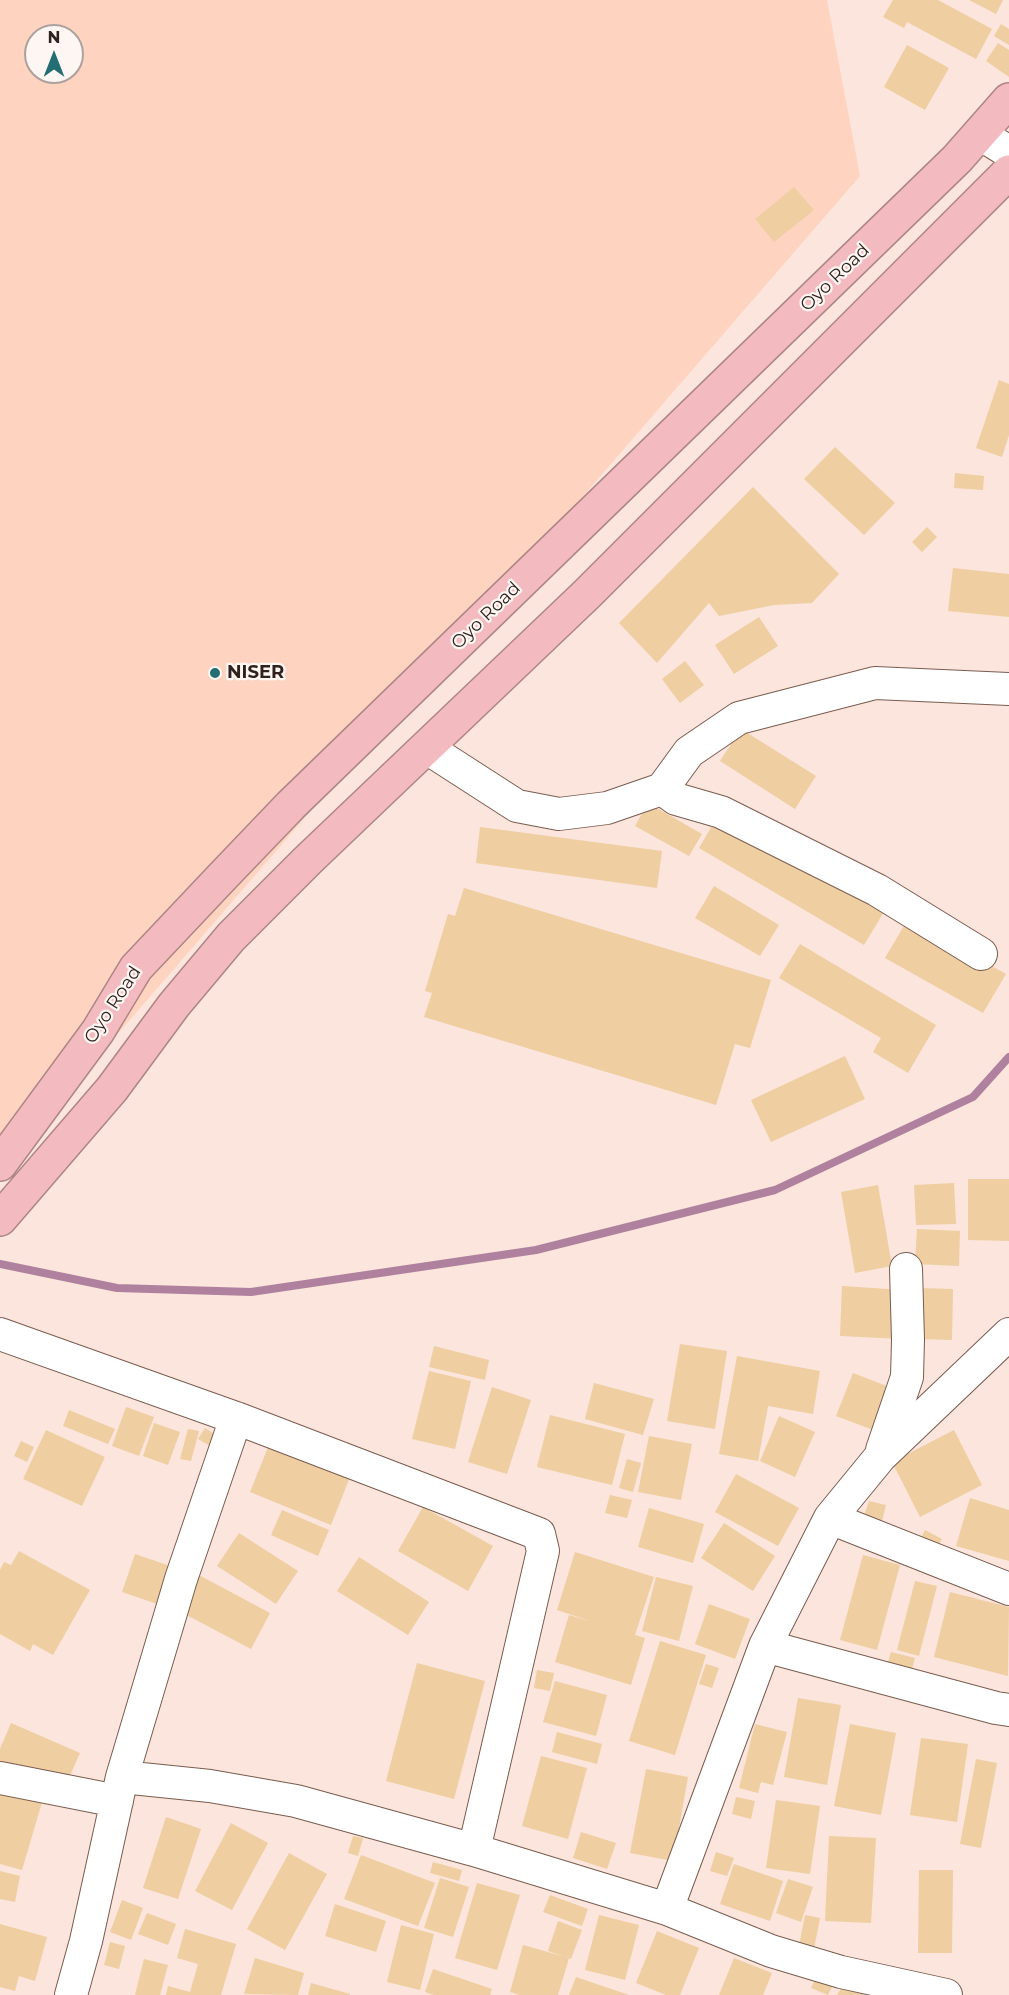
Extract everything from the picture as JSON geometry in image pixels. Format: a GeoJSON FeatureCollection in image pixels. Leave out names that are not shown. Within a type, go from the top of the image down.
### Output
{"type":"FeatureCollection","features":[{"type":"Feature","properties":{"kind":"highway","name":"Oyo Road"},"geometry":{"type":"LineString","coordinates":[[0,1164],[98,1031],[136,968],[291,805],[924,191],[980,134],[1009,100]]}},
{"type":"Feature","properties":{"kind":"highway"},"geometry":{"type":"LineString","coordinates":[[0,1219],[112,1089],[174,1005],[231,937],[308,860],[587,594],[1009,172]]}},
{"type":"Feature","properties":{"kind":"street"},"geometry":{"type":"LineString","coordinates":[[980,134],[1009,152]]}},
{"type":"Feature","properties":{"kind":"street"},"geometry":{"type":"LineString","coordinates":[[427,748],[517,806],[560,814],[607,808],[662,789],[689,752],[738,718],[875,683],[1009,690]]}},
{"type":"Feature","properties":{"kind":"street"},"geometry":{"type":"LineString","coordinates":[[662,789],[676,799],[721,812],[877,890],[981,954]]}},
{"type":"Feature","properties":{"kind":"street"},"geometry":{"type":"LineString","coordinates":[[880,1457],[907,1377],[909,1340],[906,1269]]}},
{"type":"Feature","properties":{"kind":"street"},"geometry":{"type":"LineString","coordinates":[[0,1334],[236,1418],[539,1534],[543,1551],[474,1850]]}},
{"type":"Feature","properties":{"kind":"street"},"geometry":{"type":"LineString","coordinates":[[667,1909],[765,1646],[830,1518],[880,1457],[1009,1334]]}},
{"type":"Feature","properties":{"kind":"street"},"geometry":{"type":"LineString","coordinates":[[71,1995],[86,1941],[119,1789],[181,1579],[236,1418]]}},
{"type":"Feature","properties":{"kind":"street"},"geometry":{"type":"LineString","coordinates":[[830,1518],[1009,1589]]}},
{"type":"Feature","properties":{"kind":"street"},"geometry":{"type":"LineString","coordinates":[[765,1646],[1009,1710]]}},
{"type":"Feature","properties":{"kind":"street"},"geometry":{"type":"LineString","coordinates":[[0,1778],[119,1789],[210,1786],[296,1801],[474,1850],[667,1909],[771,1951],[841,1972],[945,1995]]}},
{"type":"Feature","properties":{"kind":"shaded area","name":"NISER"},"geometry":{"type":"Polygon","coordinates":[[[0,0],[827,0],[860,176],[0,1170],[0,0]]]}},
{"type":"Feature","properties":{"kind":"building"},"geometry":{"type":"Polygon","coordinates":[[[893,0],[938,0],[992,29],[976,59],[907,22],[904,28],[883,17],[893,0]]]}},
{"type":"Feature","properties":{"kind":"building"},"geometry":{"type":"Polygon","coordinates":[[[969,0],[1003,0],[996,14],[969,0]]]}},
{"type":"Feature","properties":{"kind":"building"},"geometry":{"type":"Polygon","coordinates":[[[1001,24],[1009,29],[1009,45],[994,36],[1001,24]]]}},
{"type":"Feature","properties":{"kind":"building"},"geometry":{"type":"Polygon","coordinates":[[[998,43],[1009,50],[1009,77],[986,61],[998,43]]]}},
{"type":"Feature","properties":{"kind":"building"},"geometry":{"type":"Polygon","coordinates":[[[907,45],[949,68],[925,110],[884,87],[907,45]]]}},
{"type":"Feature","properties":{"kind":"building"},"geometry":{"type":"Polygon","coordinates":[[[794,187],[814,210],[774,242],[755,219],[794,187]]]}},
{"type":"Feature","properties":{"kind":"building"},"geometry":{"type":"Polygon","coordinates":[[[999,380],[1009,384],[1009,435],[1002,457],[976,448],[999,380]]]}},
{"type":"Feature","properties":{"kind":"building"},"geometry":{"type":"Polygon","coordinates":[[[835,447],[895,503],[864,535],[804,479],[835,447]]]}},
{"type":"Feature","properties":{"kind":"building"},"geometry":{"type":"Polygon","coordinates":[[[955,473],[984,476],[983,490],[954,488],[955,473]]]}},
{"type":"Feature","properties":{"kind":"building"},"geometry":{"type":"Polygon","coordinates":[[[753,487],[839,574],[812,603],[774,605],[719,616],[709,603],[657,663],[619,623],[753,487]]]}},
{"type":"Feature","properties":{"kind":"building"},"geometry":{"type":"Polygon","coordinates":[[[927,527],[937,537],[922,552],[912,542],[927,527]]]}},
{"type":"Feature","properties":{"kind":"building"},"geometry":{"type":"Polygon","coordinates":[[[953,568],[1009,574],[1009,617],[948,611],[953,568]]]}},
{"type":"Feature","properties":{"kind":"building"},"geometry":{"type":"Polygon","coordinates":[[[759,617],[778,646],[734,674],[715,645],[759,617]]]}},
{"type":"Feature","properties":{"kind":"building"},"geometry":{"type":"Polygon","coordinates":[[[685,661],[704,685],[680,703],[662,679],[685,661]]]}},
{"type":"Feature","properties":{"kind":"building"},"geometry":{"type":"Polygon","coordinates":[[[741,729],[816,776],[795,809],[720,761],[741,729]]]}},
{"type":"Feature","properties":{"kind":"building"},"geometry":{"type":"Polygon","coordinates":[[[648,803],[702,834],[689,856],[635,826],[648,803]]]}},
{"type":"Feature","properties":{"kind":"building"},"geometry":{"type":"Polygon","coordinates":[[[720,812],[885,910],[864,945],[699,848],[720,812]]]}},
{"type":"Feature","properties":{"kind":"building"},"geometry":{"type":"Polygon","coordinates":[[[480,827],[662,851],[657,888],[476,863],[480,827]]]}},
{"type":"Feature","properties":{"kind":"building"},"geometry":{"type":"Polygon","coordinates":[[[714,886],[779,925],[760,956],[695,918],[714,886]]]}},
{"type":"Feature","properties":{"kind":"building"},"geometry":{"type":"Polygon","coordinates":[[[464,888],[771,980],[750,1048],[735,1044],[716,1105],[424,1017],[432,993],[425,991],[448,914],[455,916],[464,888]]]}},
{"type":"Feature","properties":{"kind":"building"},"geometry":{"type":"Polygon","coordinates":[[[908,919],[1006,974],[983,1013],[885,958],[908,919]]]}},
{"type":"Feature","properties":{"kind":"building"},"geometry":{"type":"Polygon","coordinates":[[[800,944],[936,1025],[908,1073],[873,1052],[881,1038],[779,978],[800,944]]]}},
{"type":"Feature","properties":{"kind":"building"},"geometry":{"type":"Polygon","coordinates":[[[845,1056],[865,1099],[771,1142],[751,1100],[845,1056]]]}},
{"type":"Feature","properties":{"kind":"building"},"geometry":{"type":"Polygon","coordinates":[[[968,1179],[1009,1179],[1009,1241],[968,1240],[968,1179]]]}},
{"type":"Feature","properties":{"kind":"building"},"geometry":{"type":"Polygon","coordinates":[[[954,1183],[956,1224],[916,1225],[914,1185],[954,1183]]]}},
{"type":"Feature","properties":{"kind":"building"},"geometry":{"type":"Polygon","coordinates":[[[878,1185],[892,1266],[855,1273],[841,1192],[878,1185]]]}},
{"type":"Feature","properties":{"kind":"building"},"geometry":{"type":"Polygon","coordinates":[[[917,1229],[960,1231],[959,1266],[915,1264],[917,1229]]]}},
{"type":"Feature","properties":{"kind":"building"},"geometry":{"type":"Polygon","coordinates":[[[842,1286],[903,1290],[900,1339],[840,1336],[842,1286]]]}},
{"type":"Feature","properties":{"kind":"building"},"geometry":{"type":"Polygon","coordinates":[[[920,1288],[953,1289],[952,1340],[919,1339],[920,1288]]]}},
{"type":"Feature","properties":{"kind":"building"},"geometry":{"type":"Polygon","coordinates":[[[680,1344],[727,1351],[715,1429],[667,1421],[680,1344]]]}},
{"type":"Feature","properties":{"kind":"building"},"geometry":{"type":"Polygon","coordinates":[[[434,1346],[489,1360],[485,1380],[429,1367],[434,1346]]]}},
{"type":"Feature","properties":{"kind":"building"},"geometry":{"type":"Polygon","coordinates":[[[737,1356],[820,1371],[813,1414],[768,1406],[758,1461],[719,1454],[737,1356]]]}},
{"type":"Feature","properties":{"kind":"building"},"geometry":{"type":"Polygon","coordinates":[[[429,1371],[471,1381],[455,1449],[412,1439],[429,1371]]]}},
{"type":"Feature","properties":{"kind":"building"},"geometry":{"type":"Polygon","coordinates":[[[853,1373],[892,1388],[876,1431],[836,1416],[853,1373]]]}},
{"type":"Feature","properties":{"kind":"building"},"geometry":{"type":"Polygon","coordinates":[[[594,1383],[654,1399],[643,1435],[585,1419],[594,1383]]]}},
{"type":"Feature","properties":{"kind":"building"},"geometry":{"type":"Polygon","coordinates":[[[492,1387],[531,1400],[507,1474],[468,1462],[492,1387]]]}},
{"type":"Feature","properties":{"kind":"building"},"geometry":{"type":"Polygon","coordinates":[[[126,1407],[154,1417],[139,1456],[112,1446],[126,1407]]]}},
{"type":"Feature","properties":{"kind":"building"},"geometry":{"type":"Polygon","coordinates":[[[69,1410],[115,1429],[108,1444],[63,1426],[69,1410]]]}},
{"type":"Feature","properties":{"kind":"building"},"geometry":{"type":"Polygon","coordinates":[[[550,1415],[625,1434],[612,1485],[537,1467],[550,1415]]]}},
{"type":"Feature","properties":{"kind":"building"},"geometry":{"type":"Polygon","coordinates":[[[779,1416],[815,1432],[795,1477],[760,1461],[779,1416]]]}},
{"type":"Feature","properties":{"kind":"building"},"geometry":{"type":"Polygon","coordinates":[[[154,1423],[180,1432],[168,1465],[143,1456],[154,1423]]]}},
{"type":"Feature","properties":{"kind":"building"},"geometry":{"type":"Polygon","coordinates":[[[205,1428],[216,1435],[210,1446],[198,1439],[205,1428]]]}},
{"type":"Feature","properties":{"kind":"building"},"geometry":{"type":"Polygon","coordinates":[[[188,1429],[199,1431],[191,1461],[180,1459],[188,1429]]]}},
{"type":"Feature","properties":{"kind":"building"},"geometry":{"type":"Polygon","coordinates":[[[46,1430],[105,1457],[82,1506],[23,1479],[46,1430]]]}},
{"type":"Feature","properties":{"kind":"building"},"geometry":{"type":"Polygon","coordinates":[[[954,1430],[982,1485],[920,1517],[892,1462],[954,1430]]]}},
{"type":"Feature","properties":{"kind":"building"},"geometry":{"type":"Polygon","coordinates":[[[649,1436],[692,1444],[681,1500],[638,1492],[649,1436]]]}},
{"type":"Feature","properties":{"kind":"building"},"geometry":{"type":"Polygon","coordinates":[[[21,1441],[34,1447],[27,1462],[14,1456],[21,1441]]]}},
{"type":"Feature","properties":{"kind":"building"},"geometry":{"type":"Polygon","coordinates":[[[269,1445],[350,1477],[331,1525],[250,1492],[269,1445]]]}},
{"type":"Feature","properties":{"kind":"building"},"geometry":{"type":"Polygon","coordinates":[[[627,1459],[641,1463],[633,1492],[619,1488],[627,1459]]]}},
{"type":"Feature","properties":{"kind":"building"},"geometry":{"type":"Polygon","coordinates":[[[736,1474],[799,1508],[778,1546],[715,1512],[736,1474]]]}},
{"type":"Feature","properties":{"kind":"building"},"geometry":{"type":"Polygon","coordinates":[[[610,1495],[632,1500],[627,1518],[605,1513],[610,1495]]]}},
{"type":"Feature","properties":{"kind":"building"},"geometry":{"type":"Polygon","coordinates":[[[970,1498],[1009,1510],[1009,1561],[956,1546],[970,1498]]]}},
{"type":"Feature","properties":{"kind":"building"},"geometry":{"type":"Polygon","coordinates":[[[869,1501],[886,1505],[882,1521],[864,1516],[869,1501]]]}},
{"type":"Feature","properties":{"kind":"building"},"geometry":{"type":"Polygon","coordinates":[[[423,1507],[493,1546],[468,1591],[398,1551],[423,1507]]]}},
{"type":"Feature","properties":{"kind":"building"},"geometry":{"type":"Polygon","coordinates":[[[649,1508],[704,1524],[693,1563],[638,1547],[649,1508]]]}},
{"type":"Feature","properties":{"kind":"building"},"geometry":{"type":"Polygon","coordinates":[[[282,1510],[329,1530],[318,1556],[271,1535],[282,1510]]]}},
{"type":"Feature","properties":{"kind":"building"},"geometry":{"type":"Polygon","coordinates":[[[724,1523],[775,1556],[753,1591],[701,1558],[724,1523]]]}},
{"type":"Feature","properties":{"kind":"building"},"geometry":{"type":"Polygon","coordinates":[[[925,1530],[942,1539],[936,1549],[920,1540],[925,1530]]]}},
{"type":"Feature","properties":{"kind":"building"},"geometry":{"type":"Polygon","coordinates":[[[239,1533],[298,1571],[276,1604],[217,1566],[239,1533]]]}},
{"type":"Feature","properties":{"kind":"building"},"geometry":{"type":"Polygon","coordinates":[[[19,1551],[90,1590],[53,1655],[33,1644],[30,1651],[0,1634],[0,1570],[4,1562],[11,1565],[19,1551]]]}},
{"type":"Feature","properties":{"kind":"building"},"geometry":{"type":"Polygon","coordinates":[[[575,1552],[654,1577],[635,1635],[645,1638],[631,1685],[555,1662],[569,1615],[593,1622],[557,1610],[575,1552]]]}},
{"type":"Feature","properties":{"kind":"building"},"geometry":{"type":"Polygon","coordinates":[[[135,1554],[173,1567],[160,1605],[122,1592],[135,1554]]]}},
{"type":"Feature","properties":{"kind":"building"},"geometry":{"type":"Polygon","coordinates":[[[863,1555],[900,1565],[877,1650],[840,1640],[863,1555]]]}},
{"type":"Feature","properties":{"kind":"building"},"geometry":{"type":"Polygon","coordinates":[[[359,1557],[429,1602],[408,1635],[337,1591],[359,1557]]]}},
{"type":"Feature","properties":{"kind":"building"},"geometry":{"type":"Polygon","coordinates":[[[197,1574],[270,1613],[251,1649],[177,1610],[197,1574]]]}},
{"type":"Feature","properties":{"kind":"building"},"geometry":{"type":"Polygon","coordinates":[[[656,1577],[693,1586],[679,1641],[642,1631],[656,1577]]]}},
{"type":"Feature","properties":{"kind":"building"},"geometry":{"type":"Polygon","coordinates":[[[915,1581],[937,1586],[919,1656],[897,1650],[915,1581]]]}},
{"type":"Feature","properties":{"kind":"building"},"geometry":{"type":"Polygon","coordinates":[[[950,1592],[1009,1607],[1008,1676],[934,1657],[950,1592]]]}},
{"type":"Feature","properties":{"kind":"building"},"geometry":{"type":"Polygon","coordinates":[[[709,1604],[750,1619],[735,1659],[695,1644],[709,1604]]]}},
{"type":"Feature","properties":{"kind":"building"},"geometry":{"type":"Polygon","coordinates":[[[660,1641],[706,1655],[675,1755],[629,1741],[660,1641]]]}},
{"type":"Feature","properties":{"kind":"building"},"geometry":{"type":"Polygon","coordinates":[[[891,1652],[915,1658],[911,1673],[887,1666],[891,1652]]]}},
{"type":"Feature","properties":{"kind":"building"},"geometry":{"type":"Polygon","coordinates":[[[417,1663],[485,1681],[454,1799],[386,1781],[417,1663]]]}},
{"type":"Feature","properties":{"kind":"building"},"geometry":{"type":"Polygon","coordinates":[[[706,1664],[719,1668],[712,1688],[699,1684],[706,1664]]]}},
{"type":"Feature","properties":{"kind":"building"},"geometry":{"type":"Polygon","coordinates":[[[537,1670],[554,1673],[550,1691],[534,1688],[537,1670]]]}},
{"type":"Feature","properties":{"kind":"building"},"geometry":{"type":"Polygon","coordinates":[[[555,1681],[607,1695],[596,1736],[543,1722],[555,1681]]]}},
{"type":"Feature","properties":{"kind":"building"},"geometry":{"type":"Polygon","coordinates":[[[798,1698],[841,1705],[827,1785],[784,1777],[798,1698]]]}},
{"type":"Feature","properties":{"kind":"building"},"geometry":{"type":"Polygon","coordinates":[[[11,1723],[80,1753],[64,1789],[0,1761],[0,1749],[11,1723]]]}},
{"type":"Feature","properties":{"kind":"building"},"geometry":{"type":"Polygon","coordinates":[[[755,1724],[787,1732],[773,1785],[761,1782],[758,1793],[739,1788],[755,1724]]]}},
{"type":"Feature","properties":{"kind":"building"},"geometry":{"type":"Polygon","coordinates":[[[850,1724],[896,1733],[881,1815],[834,1806],[850,1724]]]}},
{"type":"Feature","properties":{"kind":"building"},"geometry":{"type":"Polygon","coordinates":[[[557,1732],[602,1744],[597,1764],[552,1752],[557,1732]]]}},
{"type":"Feature","properties":{"kind":"building"},"geometry":{"type":"Polygon","coordinates":[[[921,1738],[968,1744],[957,1822],[910,1815],[921,1738]]]}},
{"type":"Feature","properties":{"kind":"building"},"geometry":{"type":"Polygon","coordinates":[[[541,1756],[587,1768],[568,1839],[522,1826],[541,1756]]]}},
{"type":"Feature","properties":{"kind":"building"},"geometry":{"type":"Polygon","coordinates":[[[976,1759],[997,1763],[981,1848],[960,1844],[976,1759]]]}},
{"type":"Feature","properties":{"kind":"building"},"geometry":{"type":"Polygon","coordinates":[[[646,1769],[688,1777],[673,1861],[630,1853],[646,1769]]]}},
{"type":"Feature","properties":{"kind":"building"},"geometry":{"type":"Polygon","coordinates":[[[0,1786],[43,1799],[22,1870],[0,1864],[0,1786]]]}},
{"type":"Feature","properties":{"kind":"building"},"geometry":{"type":"Polygon","coordinates":[[[736,1797],[755,1801],[751,1819],[732,1814],[736,1797]]]}},
{"type":"Feature","properties":{"kind":"building"},"geometry":{"type":"Polygon","coordinates":[[[776,1800],[820,1806],[810,1874],[766,1868],[776,1800]]]}},
{"type":"Feature","properties":{"kind":"building"},"geometry":{"type":"Polygon","coordinates":[[[166,1817],[201,1829],[178,1899],[143,1888],[166,1817]]]}},
{"type":"Feature","properties":{"kind":"building"},"geometry":{"type":"Polygon","coordinates":[[[231,1823],[268,1843],[232,1910],[195,1891],[231,1823]]]}},
{"type":"Feature","properties":{"kind":"building"},"geometry":{"type":"Polygon","coordinates":[[[581,1832],[616,1843],[607,1869],[573,1858],[581,1832]]]}},
{"type":"Feature","properties":{"kind":"building"},"geometry":{"type":"Polygon","coordinates":[[[353,1836],[363,1838],[358,1856],[348,1853],[353,1836]]]}},
{"type":"Feature","properties":{"kind":"building"},"geometry":{"type":"Polygon","coordinates":[[[829,1836],[876,1838],[871,1923],[825,1921],[829,1836]]]}},
{"type":"Feature","properties":{"kind":"building"},"geometry":{"type":"Polygon","coordinates":[[[716,1852],[734,1858],[727,1876],[710,1871],[716,1852]]]}},
{"type":"Feature","properties":{"kind":"building"},"geometry":{"type":"Polygon","coordinates":[[[289,1853],[327,1874],[285,1950],[247,1929],[289,1853]]]}},
{"type":"Feature","properties":{"kind":"building"},"geometry":{"type":"Polygon","coordinates":[[[361,1855],[435,1883],[418,1926],[344,1899],[361,1855]]]}},
{"type":"Feature","properties":{"kind":"building"},"geometry":{"type":"Polygon","coordinates":[[[433,1862],[462,1870],[459,1881],[430,1873],[433,1862]]]}},
{"type":"Feature","properties":{"kind":"building"},"geometry":{"type":"Polygon","coordinates":[[[734,1864],[783,1881],[770,1921],[720,1904],[734,1864]]]}},
{"type":"Feature","properties":{"kind":"building"},"geometry":{"type":"Polygon","coordinates":[[[919,1870],[953,1870],[952,1953],[918,1953],[919,1870]]]}},
{"type":"Feature","properties":{"kind":"building"},"geometry":{"type":"Polygon","coordinates":[[[0,1871],[20,1876],[15,1902],[0,1899],[0,1871]]]}},
{"type":"Feature","properties":{"kind":"building"},"geometry":{"type":"Polygon","coordinates":[[[440,1878],[469,1887],[453,1937],[424,1928],[440,1878]]]}},
{"type":"Feature","properties":{"kind":"building"},"geometry":{"type":"Polygon","coordinates":[[[788,1879],[813,1887],[801,1922],[776,1913],[788,1879]]]}},
{"type":"Feature","properties":{"kind":"building"},"geometry":{"type":"Polygon","coordinates":[[[477,1883],[520,1895],[497,1970],[455,1958],[477,1883]]]}},
{"type":"Feature","properties":{"kind":"building"},"geometry":{"type":"Polygon","coordinates":[[[550,1895],[588,1909],[582,1926],[543,1912],[550,1895]]]}},
{"type":"Feature","properties":{"kind":"building"},"geometry":{"type":"Polygon","coordinates":[[[122,1900],[143,1908],[131,1940],[110,1932],[122,1900]]]}},
{"type":"Feature","properties":{"kind":"building"},"geometry":{"type":"Polygon","coordinates":[[[335,1904],[386,1921],[376,1952],[325,1936],[335,1904]]]}},
{"type":"Feature","properties":{"kind":"building"},"geometry":{"type":"Polygon","coordinates":[[[147,1913],[176,1924],[168,1945],[138,1934],[147,1913]]]}},
{"type":"Feature","properties":{"kind":"building"},"geometry":{"type":"Polygon","coordinates":[[[599,1915],[639,1925],[625,1980],[585,1970],[599,1915]]]}},
{"type":"Feature","properties":{"kind":"building"},"geometry":{"type":"Polygon","coordinates":[[[805,1915],[820,1918],[814,1949],[799,1946],[805,1915]]]}},
{"type":"Feature","properties":{"kind":"building"},"geometry":{"type":"Polygon","coordinates":[[[558,1921],[582,1930],[571,1959],[548,1951],[558,1921]]]}},
{"type":"Feature","properties":{"kind":"building"},"geometry":{"type":"Polygon","coordinates":[[[0,1924],[47,1937],[35,1981],[19,1976],[15,1991],[0,1987],[0,1924]]]}},
{"type":"Feature","properties":{"kind":"building"},"geometry":{"type":"Polygon","coordinates":[[[401,1925],[434,1934],[420,1990],[387,1982],[401,1925]]]}},
{"type":"Feature","properties":{"kind":"building"},"geometry":{"type":"Polygon","coordinates":[[[185,1929],[236,1944],[221,1995],[166,1995],[168,1986],[190,1992],[198,1964],[177,1958],[185,1929]]]}},
{"type":"Feature","properties":{"kind":"building"},"geometry":{"type":"Polygon","coordinates":[[[657,1931],[699,1948],[680,1995],[666,1995],[636,1983],[657,1931]]]}},
{"type":"Feature","properties":{"kind":"building"},"geometry":{"type":"Polygon","coordinates":[[[110,1942],[125,1946],[119,1969],[104,1965],[110,1942]]]}},
{"type":"Feature","properties":{"kind":"building"},"geometry":{"type":"Polygon","coordinates":[[[523,1945],[569,1958],[558,1995],[520,1995],[510,1992],[523,1945]]]}},
{"type":"Feature","properties":{"kind":"building"},"geometry":{"type":"Polygon","coordinates":[[[255,1958],[304,1973],[298,1995],[244,1994],[255,1958]]]}},
{"type":"Feature","properties":{"kind":"building"},"geometry":{"type":"Polygon","coordinates":[[[734,1958],[772,1973],[763,1995],[719,1995],[734,1958]]]}},
{"type":"Feature","properties":{"kind":"building"},"geometry":{"type":"Polygon","coordinates":[[[144,1959],[168,1965],[160,1995],[135,1995],[144,1959]]]}},
{"type":"Feature","properties":{"kind":"building"},"geometry":{"type":"Polygon","coordinates":[[[433,1969],[492,1989],[490,1995],[434,1995],[425,1992],[433,1969]]]}},
{"type":"Feature","properties":{"kind":"building"},"geometry":{"type":"Polygon","coordinates":[[[818,1973],[835,1981],[828,1995],[811,1988],[818,1973]]]}},
{"type":"Feature","properties":{"kind":"building"},"geometry":{"type":"Polygon","coordinates":[[[576,1977],[629,1995],[569,1995],[576,1977]]]}},
{"type":"Feature","properties":{"kind":"building"},"geometry":{"type":"Polygon","coordinates":[[[311,1983],[350,1994],[350,1995],[308,1995],[311,1983]]]}},
{"type":"Feature","properties":{"kind":"building"},"geometry":{"type":"Polygon","coordinates":[[[844,1983],[867,1995],[837,1995],[844,1983]]]}},
{"type":"Feature","properties":{"kind":"waterway"},"geometry":{"type":"LineString","coordinates":[[0,1264],[117,1288],[251,1292],[536,1250],[775,1190],[973,1097],[1009,1057]]}},
{"type":"Feature","properties":{"kind":"place","name":"NISER"},"geometry":{"type":"Point","coordinates":[215,673]}}]}
